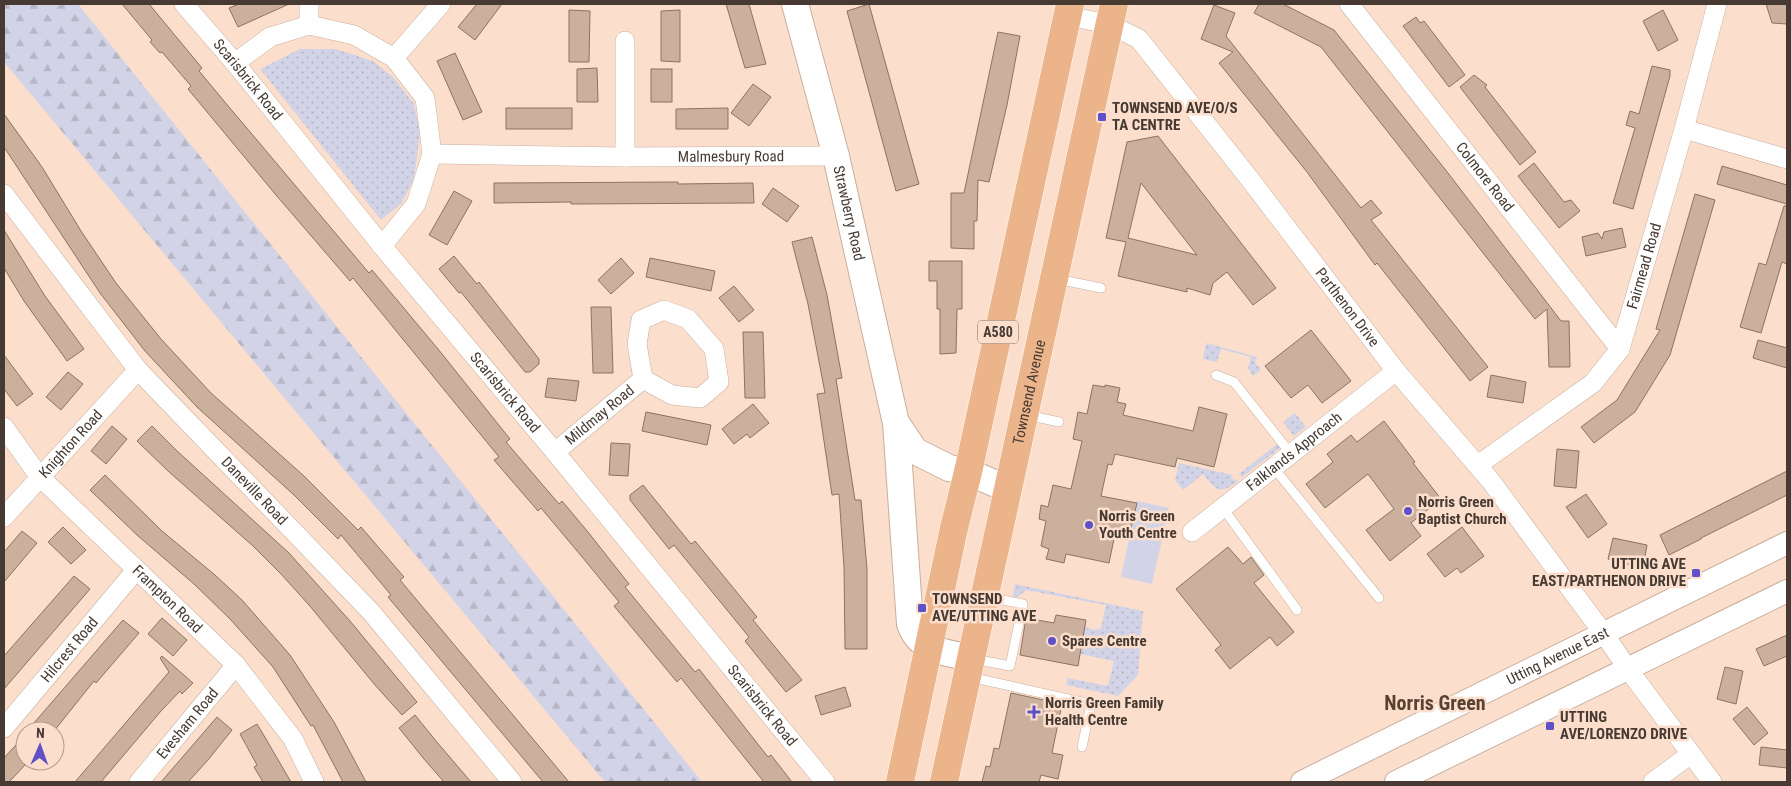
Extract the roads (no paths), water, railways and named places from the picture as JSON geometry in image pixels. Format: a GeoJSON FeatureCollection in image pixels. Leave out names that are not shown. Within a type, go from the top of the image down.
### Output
{"type":"FeatureCollection","features":[{"type":"Feature","properties":{"kind":"main road","name":"Strawberry Road"},"geometry":{"type":"LineString","coordinates":[[795,4],[836,156],[896,424],[910,624],[914,634],[930,648]]}},
{"type":"Feature","properties":{"kind":"main road","name":"A580"},"geometry":{"type":"LineString","coordinates":[[900,782],[1068,10]]}},
{"type":"Feature","properties":{"kind":"main road","name":"Townsend Avenue"},"geometry":{"type":"LineString","coordinates":[[944,782],[1112,14]]}},
{"type":"Feature","properties":{"kind":"main road","name":"Strawberry Road"},"geometry":{"type":"LineString","coordinates":[[896,424],[915,451],[949,468],[968,472],[1008,489]]}},
{"type":"Feature","properties":{"kind":"main road"},"geometry":{"type":"LineString","coordinates":[[930,648],[969,667]]}},
{"type":"Feature","properties":{"kind":"street","name":"Scarisbrick Road"},"geometry":{"type":"LineString","coordinates":[[184,4],[235,63],[382,246],[555,452],[825,782]]}},
{"type":"Feature","properties":{"kind":"street"},"geometry":{"type":"LineString","coordinates":[[309,4],[309,26]]}},
{"type":"Feature","properties":{"kind":"street"},"geometry":{"type":"LineString","coordinates":[[394,58],[441,4]]}},
{"type":"Feature","properties":{"kind":"street","name":"Colmore Road"},"geometry":{"type":"LineString","coordinates":[[1349,4],[1620,350]]}},
{"type":"Feature","properties":{"kind":"street","name":"Fairmead Road"},"geometry":{"type":"LineString","coordinates":[[1478,465],[1593,383],[1620,350],[1684,129],[1717,4]]}},
{"type":"Feature","properties":{"kind":"street","name":"Parthenon Drive"},"geometry":{"type":"LineString","coordinates":[[1068,10],[1112,14],[1139,39],[1252,182],[1396,371],[1490,480],[1712,782]]}},
{"type":"Feature","properties":{"kind":"street"},"geometry":{"type":"LineString","coordinates":[[235,63],[270,36],[309,26],[354,35],[394,58],[425,98],[432,154],[416,204],[382,246]]}},
{"type":"Feature","properties":{"kind":"street"},"geometry":{"type":"LineString","coordinates":[[625,41],[626,157]]}},
{"type":"Feature","properties":{"kind":"street"},"geometry":{"type":"LineString","coordinates":[[1684,129],[1786,156]]}},
{"type":"Feature","properties":{"kind":"street","name":"Malmesbury Road"},"geometry":{"type":"LineString","coordinates":[[432,154],[626,157],[836,156]]}},
{"type":"Feature","properties":{"kind":"street","name":"Daneville Road"},"geometry":{"type":"LineString","coordinates":[[4,194],[138,370],[372,613],[512,782]]}},
{"type":"Feature","properties":{"kind":"street","name":"Mildmay Road"},"geometry":{"type":"LineString","coordinates":[[664,310],[688,319],[714,349],[719,382],[700,398],[672,395],[643,378],[637,344],[641,320],[664,310]]}},
{"type":"Feature","properties":{"kind":"street","name":"Knighton Road"},"geometry":{"type":"LineString","coordinates":[[4,517],[39,476],[138,370]]}},
{"type":"Feature","properties":{"kind":"street","name":"Falklands Approach"},"geometry":{"type":"LineString","coordinates":[[1192,532],[1396,371]]}},
{"type":"Feature","properties":{"kind":"street","name":"Mildmay Road"},"geometry":{"type":"LineString","coordinates":[[555,452],[643,378]]}},
{"type":"Feature","properties":{"kind":"street","name":"Frampton Road"},"geometry":{"type":"LineString","coordinates":[[4,427],[39,476],[236,665],[293,739],[314,782]]}},
{"type":"Feature","properties":{"kind":"street","name":"Utting Avenue East"},"geometry":{"type":"LineString","coordinates":[[1302,782],[1787,543]]}},
{"type":"Feature","properties":{"kind":"street","name":"Hilcrest Road"},"geometry":{"type":"LineString","coordinates":[[4,728],[136,570]]}},
{"type":"Feature","properties":{"kind":"street"},"geometry":{"type":"LineString","coordinates":[[1396,782],[1787,591]]}},
{"type":"Feature","properties":{"kind":"street","name":"Evesham Road"},"geometry":{"type":"LineString","coordinates":[[138,782],[236,665]]}},
{"type":"Feature","properties":{"kind":"street"},"geometry":{"type":"LineString","coordinates":[[1653,782],[1691,754]]}},
{"type":"Feature","properties":{"kind":"lane"},"geometry":{"type":"LineString","coordinates":[[1054,278],[1101,288]]}},
{"type":"Feature","properties":{"kind":"lane"},"geometry":{"type":"LineString","coordinates":[[1216,375],[1234,382],[1291,454]]}},
{"type":"Feature","properties":{"kind":"lane"},"geometry":{"type":"LineString","coordinates":[[1024,414],[1059,422]]}},
{"type":"Feature","properties":{"kind":"lane"},"geometry":{"type":"LineString","coordinates":[[1274,468],[1379,598]]}},
{"type":"Feature","properties":{"kind":"lane"},"geometry":{"type":"LineString","coordinates":[[1223,508],[1297,610]]}},
{"type":"Feature","properties":{"kind":"lane"},"geometry":{"type":"LineString","coordinates":[[969,667],[1010,666],[1012,657],[1023,604],[984,596]]}},
{"type":"Feature","properties":{"kind":"lane"},"geometry":{"type":"LineString","coordinates":[[969,667],[1091,704],[1082,747]]}},
{"type":"Feature","properties":{"kind":"place","name":"TOWNSEND AVE/O/S TA CENTRE"},"geometry":{"type":"Point","coordinates":[1102,117]}},
{"type":"Feature","properties":{"kind":"place","name":"Norris Green Baptist Church"},"geometry":{"type":"Point","coordinates":[1408,511]}},
{"type":"Feature","properties":{"kind":"place","name":"Norris Green Youth Centre"},"geometry":{"type":"Point","coordinates":[1089,525]}},
{"type":"Feature","properties":{"kind":"place","name":"UTTING AVE EAST/PARTHENON DRIVE"},"geometry":{"type":"Point","coordinates":[1696,573]}},
{"type":"Feature","properties":{"kind":"place","name":"TOWNSEND AVE/UTTING AVE"},"geometry":{"type":"Point","coordinates":[922,608]}},
{"type":"Feature","properties":{"kind":"place","name":"Spares Centre"},"geometry":{"type":"Point","coordinates":[1052,641]}},
{"type":"Feature","properties":{"kind":"place","name":"Norris Green Family Health Centre"},"geometry":{"type":"Point","coordinates":[1034,712]}},
{"type":"Feature","properties":{"kind":"place","name":"UTTING AVE/LORENZO DRIVE"},"geometry":{"type":"Point","coordinates":[1550,726]}},
{"type":"Feature","properties":{"kind":"district","name":"Norris Green"},"geometry":{"type":"Point","coordinates":[1435,703]}}]}
